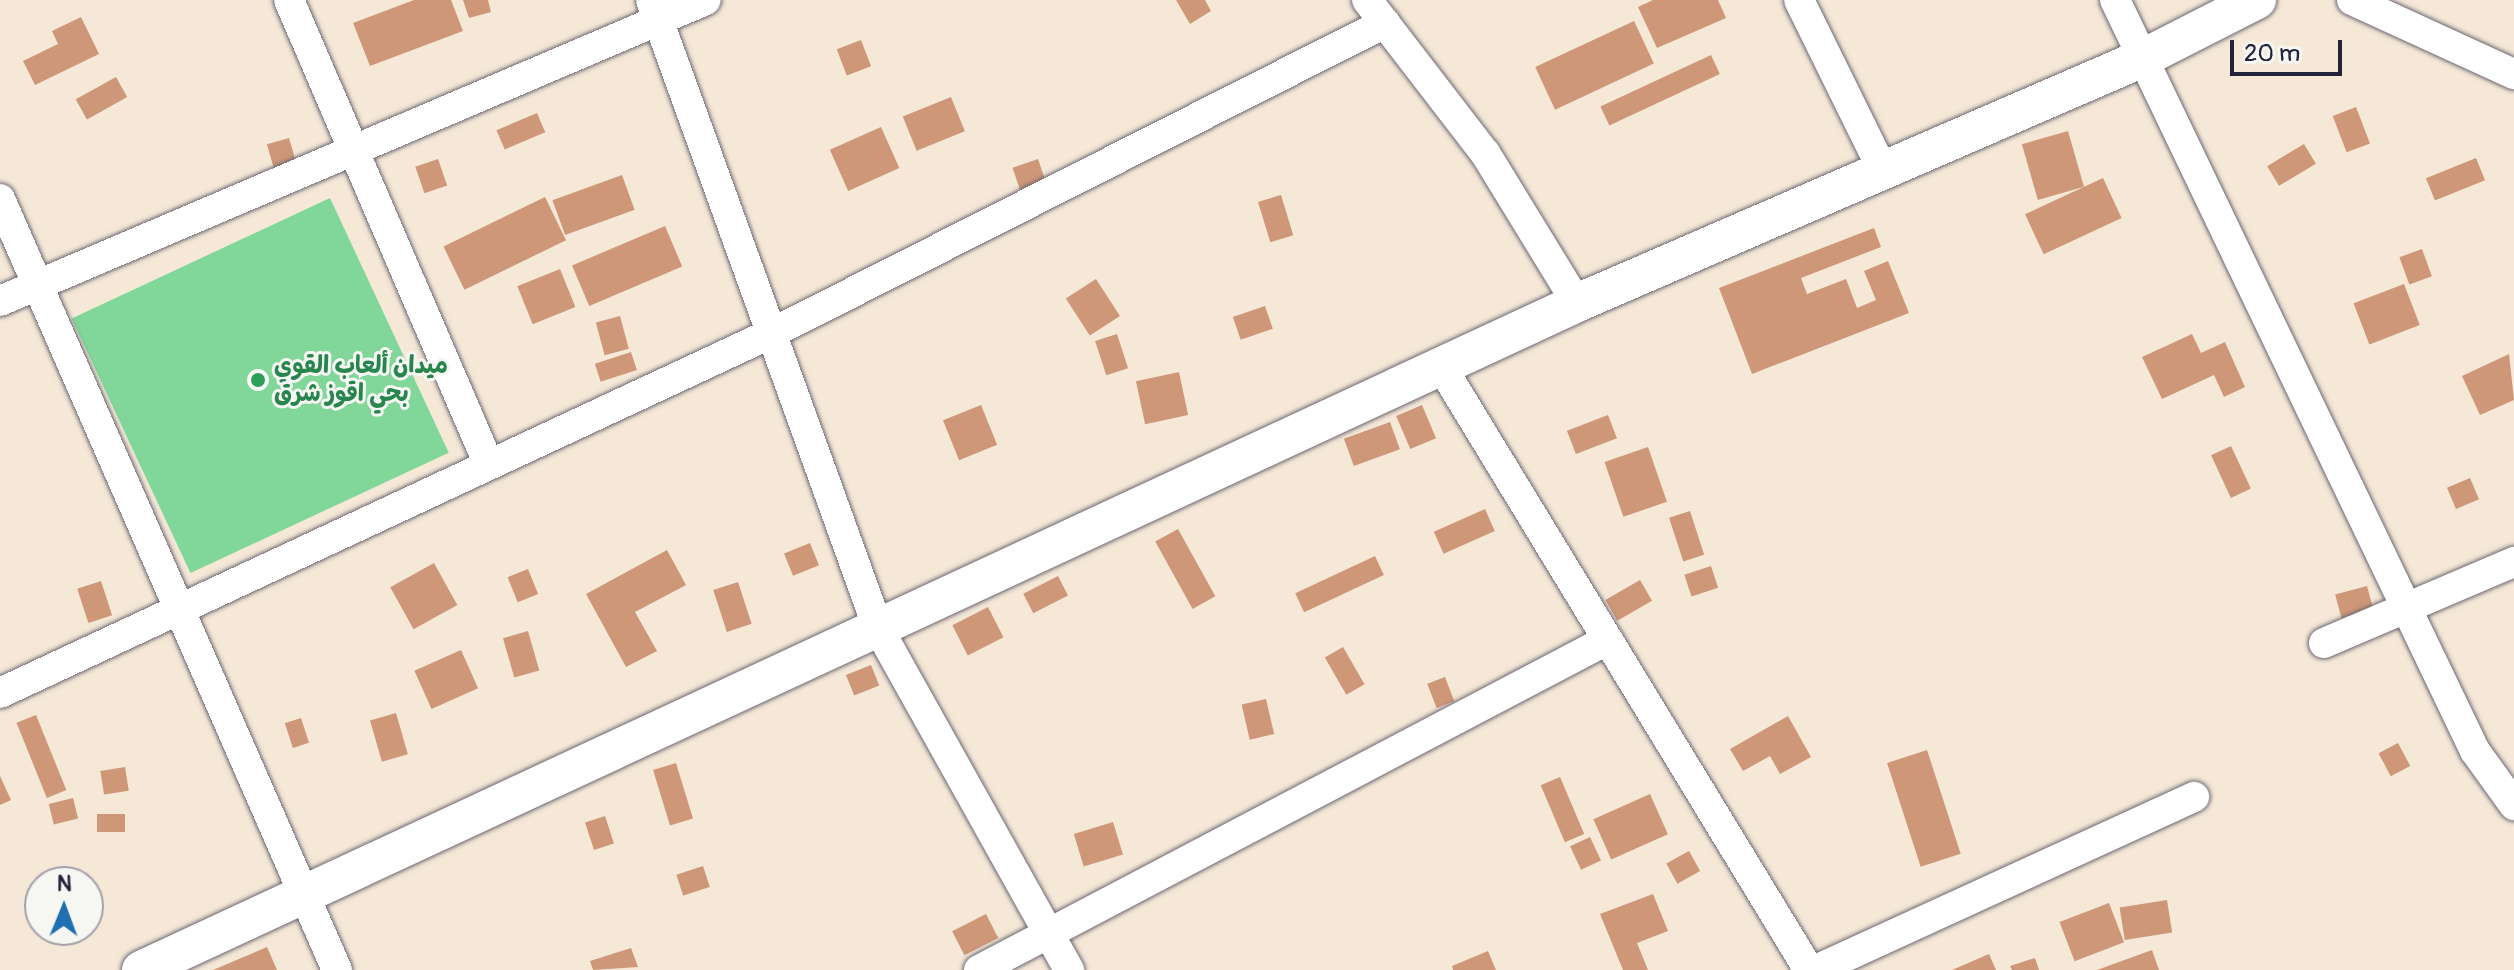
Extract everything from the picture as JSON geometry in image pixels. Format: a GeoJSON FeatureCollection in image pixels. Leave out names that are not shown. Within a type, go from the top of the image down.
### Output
{"type":"FeatureCollection","features":[{"type":"Feature","properties":{"kind":"street"},"geometry":{"type":"LineString","coordinates":[[289,0],[489,465]]}},
{"type":"Feature","properties":{"kind":"street"},"geometry":{"type":"LineString","coordinates":[[0,301],[354,151],[656,11],[706,0]]}},
{"type":"Feature","properties":{"kind":"street"},"geometry":{"type":"LineString","coordinates":[[1799,0],[1881,167]]}},
{"type":"Feature","properties":{"kind":"street"},"geometry":{"type":"LineString","coordinates":[[2115,0],[2475,751],[2514,805]]}},
{"type":"Feature","properties":{"kind":"street"},"geometry":{"type":"LineString","coordinates":[[141,970],[302,891],[1577,303],[1881,167],[2143,58],[2257,0]]}},
{"type":"Feature","properties":{"kind":"street"},"geometry":{"type":"LineString","coordinates":[[2352,0],[2514,74]]}},
{"type":"Feature","properties":{"kind":"street"},"geometry":{"type":"LineString","coordinates":[[656,11],[878,628],[1069,970]]}},
{"type":"Feature","properties":{"kind":"street"},"geometry":{"type":"LineString","coordinates":[[0,693],[772,333],[1376,12],[1485,153],[1577,303]]}},
{"type":"Feature","properties":{"kind":"street"},"geometry":{"type":"LineString","coordinates":[[0,199],[337,970]]}},
{"type":"Feature","properties":{"kind":"street"},"geometry":{"type":"LineString","coordinates":[[1441,366],[1809,970]]}},
{"type":"Feature","properties":{"kind":"street"},"geometry":{"type":"LineString","coordinates":[[2324,643],[2514,562]]}},
{"type":"Feature","properties":{"kind":"street"},"geometry":{"type":"LineString","coordinates":[[979,970],[1053,937],[1607,640]]}},
{"type":"Feature","properties":{"kind":"street"},"geometry":{"type":"LineString","coordinates":[[1816,970],[2194,797]]}},
{"type":"Feature","properties":{"kind":"green space","name":"ميدان ألعاب القوي بحي اقوز شرق"},"geometry":{"type":"Polygon","coordinates":[[[330,198],[449,453],[190,573],[72,318],[330,198]]]}},
{"type":"Feature","properties":{"kind":"building"},"geometry":{"type":"Polygon","coordinates":[[[414,0],[451,0],[463,31],[370,66],[353,23],[414,0]]]}},
{"type":"Feature","properties":{"kind":"building"},"geometry":{"type":"Polygon","coordinates":[[[463,0],[488,0],[491,12],[469,18],[463,0]]]}},
{"type":"Feature","properties":{"kind":"building"},"geometry":{"type":"Polygon","coordinates":[[[1176,0],[1205,0],[1211,11],[1190,24],[1176,0]]]}},
{"type":"Feature","properties":{"kind":"building"},"geometry":{"type":"Polygon","coordinates":[[[1653,0],[1718,0],[1726,18],[1657,48],[1638,7],[1653,0]]]}},
{"type":"Feature","properties":{"kind":"building"},"geometry":{"type":"Polygon","coordinates":[[[81,17],[99,54],[35,85],[23,61],[58,44],[52,31],[81,17]]]}},
{"type":"Feature","properties":{"kind":"building"},"geometry":{"type":"Polygon","coordinates":[[[1634,21],[1654,64],[1555,110],[1535,67],[1634,21]]]}},
{"type":"Feature","properties":{"kind":"building"},"geometry":{"type":"Polygon","coordinates":[[[861,40],[871,66],[847,75],[837,49],[861,40]]]}},
{"type":"Feature","properties":{"kind":"building"},"geometry":{"type":"Polygon","coordinates":[[[1711,55],[1720,74],[1609,126],[1600,107],[1711,55]]]}},
{"type":"Feature","properties":{"kind":"building"},"geometry":{"type":"Polygon","coordinates":[[[116,77],[127,97],[87,119],[76,99],[116,77]]]}},
{"type":"Feature","properties":{"kind":"building"},"geometry":{"type":"Polygon","coordinates":[[[951,97],[965,131],[917,151],[903,116],[951,97]]]}},
{"type":"Feature","properties":{"kind":"building"},"geometry":{"type":"Polygon","coordinates":[[[2356,107],[2370,143],[2347,152],[2333,116],[2356,107]]]}},
{"type":"Feature","properties":{"kind":"building"},"geometry":{"type":"Polygon","coordinates":[[[537,113],[545,132],[505,150],[496,130],[537,113]]]}},
{"type":"Feature","properties":{"kind":"building"},"geometry":{"type":"Polygon","coordinates":[[[881,127],[899,168],[848,191],[830,150],[881,127]]]}},
{"type":"Feature","properties":{"kind":"building"},"geometry":{"type":"Polygon","coordinates":[[[2068,131],[2084,187],[2038,200],[2022,144],[2068,131]]]}},
{"type":"Feature","properties":{"kind":"building"},"geometry":{"type":"Polygon","coordinates":[[[289,138],[296,162],[274,168],[267,144],[289,138]]]}},
{"type":"Feature","properties":{"kind":"building"},"geometry":{"type":"Polygon","coordinates":[[[2304,144],[2316,164],[2279,186],[2267,166],[2304,144]]]}},
{"type":"Feature","properties":{"kind":"building"},"geometry":{"type":"Polygon","coordinates":[[[2476,158],[2485,180],[2435,200],[2426,178],[2476,158]]]}},
{"type":"Feature","properties":{"kind":"building"},"geometry":{"type":"Polygon","coordinates":[[[438,159],[447,185],[424,193],[415,167],[438,159]]]}},
{"type":"Feature","properties":{"kind":"building"},"geometry":{"type":"Polygon","coordinates":[[[1038,159],[1046,182],[1020,190],[1012,168],[1038,159]]]}},
{"type":"Feature","properties":{"kind":"building"},"geometry":{"type":"Polygon","coordinates":[[[622,175],[635,210],[565,235],[552,200],[622,175]]]}},
{"type":"Feature","properties":{"kind":"building"},"geometry":{"type":"Polygon","coordinates":[[[2103,178],[2122,218],[2044,254],[2025,214],[2103,178]]]}},
{"type":"Feature","properties":{"kind":"building"},"geometry":{"type":"Polygon","coordinates":[[[1281,195],[1293,235],[1270,242],[1258,202],[1281,195]]]}},
{"type":"Feature","properties":{"kind":"building"},"geometry":{"type":"Polygon","coordinates":[[[545,197],[566,240],[464,290],[443,247],[545,197]]]}},
{"type":"Feature","properties":{"kind":"building"},"geometry":{"type":"Polygon","coordinates":[[[665,226],[682,267],[589,306],[572,265],[665,226]]]}},
{"type":"Feature","properties":{"kind":"building"},"geometry":{"type":"Polygon","coordinates":[[[1874,228],[1881,247],[1801,278],[1807,294],[1846,279],[1857,308],[1876,300],[1864,271],[1888,261],[1909,313],[1752,374],[1719,288],[1874,228]]]}},
{"type":"Feature","properties":{"kind":"building"},"geometry":{"type":"Polygon","coordinates":[[[2422,249],[2432,276],[2409,284],[2399,257],[2422,249]]]}},
{"type":"Feature","properties":{"kind":"building"},"geometry":{"type":"Polygon","coordinates":[[[560,269],[575,307],[533,324],[517,286],[560,269]]]}},
{"type":"Feature","properties":{"kind":"building"},"geometry":{"type":"Polygon","coordinates":[[[1096,279],[1120,316],[1090,336],[1066,299],[1096,279]]]}},
{"type":"Feature","properties":{"kind":"building"},"geometry":{"type":"Polygon","coordinates":[[[2404,284],[2420,325],[2369,344],[2354,303],[2404,284]]]}},
{"type":"Feature","properties":{"kind":"building"},"geometry":{"type":"Polygon","coordinates":[[[1265,306],[1273,329],[1241,340],[1233,317],[1265,306]]]}},
{"type":"Feature","properties":{"kind":"building"},"geometry":{"type":"Polygon","coordinates":[[[620,316],[629,349],[605,355],[596,322],[620,316]]]}},
{"type":"Feature","properties":{"kind":"building"},"geometry":{"type":"Polygon","coordinates":[[[1117,334],[1128,368],[1106,375],[1095,341],[1117,334]]]}},
{"type":"Feature","properties":{"kind":"building"},"geometry":{"type":"Polygon","coordinates":[[[2192,334],[2201,353],[2225,342],[2245,387],[2224,397],[2214,375],[2162,399],[2142,357],[2192,334]]]}},
{"type":"Feature","properties":{"kind":"building"},"geometry":{"type":"Polygon","coordinates":[[[631,352],[637,370],[601,382],[595,364],[631,352]]]}},
{"type":"Feature","properties":{"kind":"building"},"geometry":{"type":"Polygon","coordinates":[[[2509,354],[2514,400],[2480,415],[2462,376],[2509,354]]]}},
{"type":"Feature","properties":{"kind":"building"},"geometry":{"type":"Polygon","coordinates":[[[1179,372],[1188,415],[1145,424],[1136,381],[1179,372]]]}},
{"type":"Feature","properties":{"kind":"building"},"geometry":{"type":"Polygon","coordinates":[[[981,405],[997,445],[959,460],[943,420],[981,405]]]}},
{"type":"Feature","properties":{"kind":"building"},"geometry":{"type":"Polygon","coordinates":[[[1422,405],[1436,438],[1410,449],[1396,416],[1422,405]]]}},
{"type":"Feature","properties":{"kind":"building"},"geometry":{"type":"Polygon","coordinates":[[[1608,415],[1617,438],[1576,454],[1567,431],[1608,415]]]}},
{"type":"Feature","properties":{"kind":"building"},"geometry":{"type":"Polygon","coordinates":[[[1390,422],[1400,449],[1354,466],[1344,439],[1390,422]]]}},
{"type":"Feature","properties":{"kind":"building"},"geometry":{"type":"Polygon","coordinates":[[[2231,446],[2251,489],[2231,498],[2211,455],[2231,446]]]}},
{"type":"Feature","properties":{"kind":"building"},"geometry":{"type":"Polygon","coordinates":[[[1648,447],[1667,502],[1623,517],[1605,462],[1648,447]]]}},
{"type":"Feature","properties":{"kind":"building"},"geometry":{"type":"Polygon","coordinates":[[[2470,478],[2479,499],[2456,509],[2447,488],[2470,478]]]}},
{"type":"Feature","properties":{"kind":"building"},"geometry":{"type":"Polygon","coordinates":[[[1485,509],[1495,531],[1444,554],[1434,532],[1485,509]]]}},
{"type":"Feature","properties":{"kind":"building"},"geometry":{"type":"Polygon","coordinates":[[[1690,511],[1704,555],[1683,562],[1669,518],[1690,511]]]}},
{"type":"Feature","properties":{"kind":"building"},"geometry":{"type":"Polygon","coordinates":[[[1178,529],[1215,596],[1193,609],[1155,542],[1178,529]]]}},
{"type":"Feature","properties":{"kind":"building"},"geometry":{"type":"Polygon","coordinates":[[[810,543],[819,565],[793,576],[784,553],[810,543]]]}},
{"type":"Feature","properties":{"kind":"building"},"geometry":{"type":"Polygon","coordinates":[[[667,550],[686,585],[635,612],[657,651],[626,667],[586,594],[667,550]]]}},
{"type":"Feature","properties":{"kind":"building"},"geometry":{"type":"Polygon","coordinates":[[[1375,556],[1384,575],[1304,612],[1295,593],[1375,556]]]}},
{"type":"Feature","properties":{"kind":"building"},"geometry":{"type":"Polygon","coordinates":[[[434,563],[457,605],[414,629],[390,587],[434,563]]]}},
{"type":"Feature","properties":{"kind":"building"},"geometry":{"type":"Polygon","coordinates":[[[1711,566],[1718,588],[1691,597],[1684,575],[1711,566]]]}},
{"type":"Feature","properties":{"kind":"building"},"geometry":{"type":"Polygon","coordinates":[[[528,569],[538,594],[518,602],[508,577],[528,569]]]}},
{"type":"Feature","properties":{"kind":"building"},"geometry":{"type":"Polygon","coordinates":[[[1058,576],[1068,596],[1033,613],[1023,594],[1058,576]]]}},
{"type":"Feature","properties":{"kind":"building"},"geometry":{"type":"Polygon","coordinates":[[[1640,580],[1652,601],[1617,621],[1605,600],[1640,580]]]}},
{"type":"Feature","properties":{"kind":"building"},"geometry":{"type":"Polygon","coordinates":[[[101,581],[112,615],[88,623],[77,589],[101,581]]]}},
{"type":"Feature","properties":{"kind":"building"},"geometry":{"type":"Polygon","coordinates":[[[738,582],[752,624],[727,632],[713,590],[738,582]]]}},
{"type":"Feature","properties":{"kind":"building"},"geometry":{"type":"Polygon","coordinates":[[[2367,586],[2374,613],[2342,622],[2335,595],[2367,586]]]}},
{"type":"Feature","properties":{"kind":"building"},"geometry":{"type":"Polygon","coordinates":[[[988,607],[1003,637],[968,655],[952,625],[988,607]]]}},
{"type":"Feature","properties":{"kind":"building"},"geometry":{"type":"Polygon","coordinates":[[[528,631],[539,670],[514,678],[503,638],[528,631]]]}},
{"type":"Feature","properties":{"kind":"building"},"geometry":{"type":"Polygon","coordinates":[[[1343,647],[1364,684],[1346,695],[1325,658],[1343,647]]]}},
{"type":"Feature","properties":{"kind":"building"},"geometry":{"type":"Polygon","coordinates":[[[461,650],[478,688],[431,709],[414,671],[461,650]]]}},
{"type":"Feature","properties":{"kind":"building"},"geometry":{"type":"Polygon","coordinates":[[[871,665],[879,685],[854,696],[846,675],[871,665]]]}},
{"type":"Feature","properties":{"kind":"building"},"geometry":{"type":"Polygon","coordinates":[[[1445,677],[1454,701],[1437,708],[1427,684],[1445,677]]]}},
{"type":"Feature","properties":{"kind":"building"},"geometry":{"type":"Polygon","coordinates":[[[1266,699],[1274,734],[1250,740],[1242,705],[1266,699]]]}},
{"type":"Feature","properties":{"kind":"building"},"geometry":{"type":"Polygon","coordinates":[[[396,713],[408,754],[382,762],[370,720],[396,713]]]}},
{"type":"Feature","properties":{"kind":"building"},"geometry":{"type":"Polygon","coordinates":[[[36,715],[66,790],[47,798],[17,723],[36,715]]]}},
{"type":"Feature","properties":{"kind":"building"},"geometry":{"type":"Polygon","coordinates":[[[1788,716],[1811,757],[1780,774],[1770,756],[1743,771],[1730,749],[1788,716]]]}},
{"type":"Feature","properties":{"kind":"building"},"geometry":{"type":"Polygon","coordinates":[[[301,718],[309,743],[293,748],[285,723],[301,718]]]}},
{"type":"Feature","properties":{"kind":"building"},"geometry":{"type":"Polygon","coordinates":[[[2398,743],[2410,766],[2391,776],[2379,753],[2398,743]]]}},
{"type":"Feature","properties":{"kind":"building"},"geometry":{"type":"Polygon","coordinates":[[[1927,750],[1961,854],[1921,867],[1887,763],[1927,750]]]}},
{"type":"Feature","properties":{"kind":"building"},"geometry":{"type":"Polygon","coordinates":[[[676,763],[693,818],[670,825],[653,770],[676,763]]]}},
{"type":"Feature","properties":{"kind":"building"},"geometry":{"type":"Polygon","coordinates":[[[125,767],[129,791],[104,795],[100,771],[125,767]]]}},
{"type":"Feature","properties":{"kind":"building"},"geometry":{"type":"Polygon","coordinates":[[[0,776],[11,800],[0,805],[0,776]]]}},
{"type":"Feature","properties":{"kind":"building"},"geometry":{"type":"Polygon","coordinates":[[[1560,777],[1584,834],[1565,842],[1541,785],[1560,777]]]}},
{"type":"Feature","properties":{"kind":"building"},"geometry":{"type":"Polygon","coordinates":[[[1650,794],[1668,834],[1611,859],[1593,819],[1650,794]]]}},
{"type":"Feature","properties":{"kind":"building"},"geometry":{"type":"Polygon","coordinates":[[[73,798],[78,818],[54,824],[49,804],[73,798]]]}},
{"type":"Feature","properties":{"kind":"building"},"geometry":{"type":"Polygon","coordinates":[[[97,814],[125,814],[125,832],[97,832],[97,814]]]}},
{"type":"Feature","properties":{"kind":"building"},"geometry":{"type":"Polygon","coordinates":[[[605,816],[614,844],[594,850],[585,822],[605,816]]]}},
{"type":"Feature","properties":{"kind":"building"},"geometry":{"type":"Polygon","coordinates":[[[1113,822],[1123,855],[1084,867],[1074,834],[1113,822]]]}},
{"type":"Feature","properties":{"kind":"building"},"geometry":{"type":"Polygon","coordinates":[[[1590,837],[1601,861],[1581,870],[1570,846],[1590,837]]]}},
{"type":"Feature","properties":{"kind":"building"},"geometry":{"type":"Polygon","coordinates":[[[1689,851],[1700,871],[1677,884],[1666,864],[1689,851]]]}},
{"type":"Feature","properties":{"kind":"building"},"geometry":{"type":"Polygon","coordinates":[[[703,866],[710,887],[683,896],[676,875],[703,866]]]}},
{"type":"Feature","properties":{"kind":"building"},"geometry":{"type":"Polygon","coordinates":[[[1653,894],[1668,931],[1637,943],[1648,970],[1623,970],[1600,914],[1653,894]]]}},
{"type":"Feature","properties":{"kind":"building"},"geometry":{"type":"Polygon","coordinates":[[[2167,900],[2172,933],[2125,940],[2120,908],[2167,900]]]}},
{"type":"Feature","properties":{"kind":"building"},"geometry":{"type":"Polygon","coordinates":[[[2109,903],[2124,942],[2075,961],[2060,922],[2109,903]]]}},
{"type":"Feature","properties":{"kind":"building"},"geometry":{"type":"Polygon","coordinates":[[[986,914],[998,938],[964,955],[952,931],[986,914]]]}},
{"type":"Feature","properties":{"kind":"building"},"geometry":{"type":"Polygon","coordinates":[[[267,947],[277,970],[213,970],[267,947]]]}},
{"type":"Feature","properties":{"kind":"building"},"geometry":{"type":"Polygon","coordinates":[[[631,948],[638,967],[593,970],[590,961],[631,948]]]}},
{"type":"Feature","properties":{"kind":"building"},"geometry":{"type":"Polygon","coordinates":[[[2152,950],[2159,970],[2097,970],[2152,950]]]}},
{"type":"Feature","properties":{"kind":"building"},"geometry":{"type":"Polygon","coordinates":[[[1488,951],[1496,970],[1453,970],[1452,966],[1488,951]]]}},
{"type":"Feature","properties":{"kind":"building"},"geometry":{"type":"Polygon","coordinates":[[[1989,954],[1996,970],[1952,970],[1989,954]]]}},
{"type":"Feature","properties":{"kind":"building"},"geometry":{"type":"Polygon","coordinates":[[[2035,958],[2039,970],[2012,970],[2010,966],[2035,958]]]}},
{"type":"Feature","properties":{"kind":"place","name":"ميدان ألعاب القوي بحي اقوز شرق"},"geometry":{"type":"Point","coordinates":[258,380]}}]}
